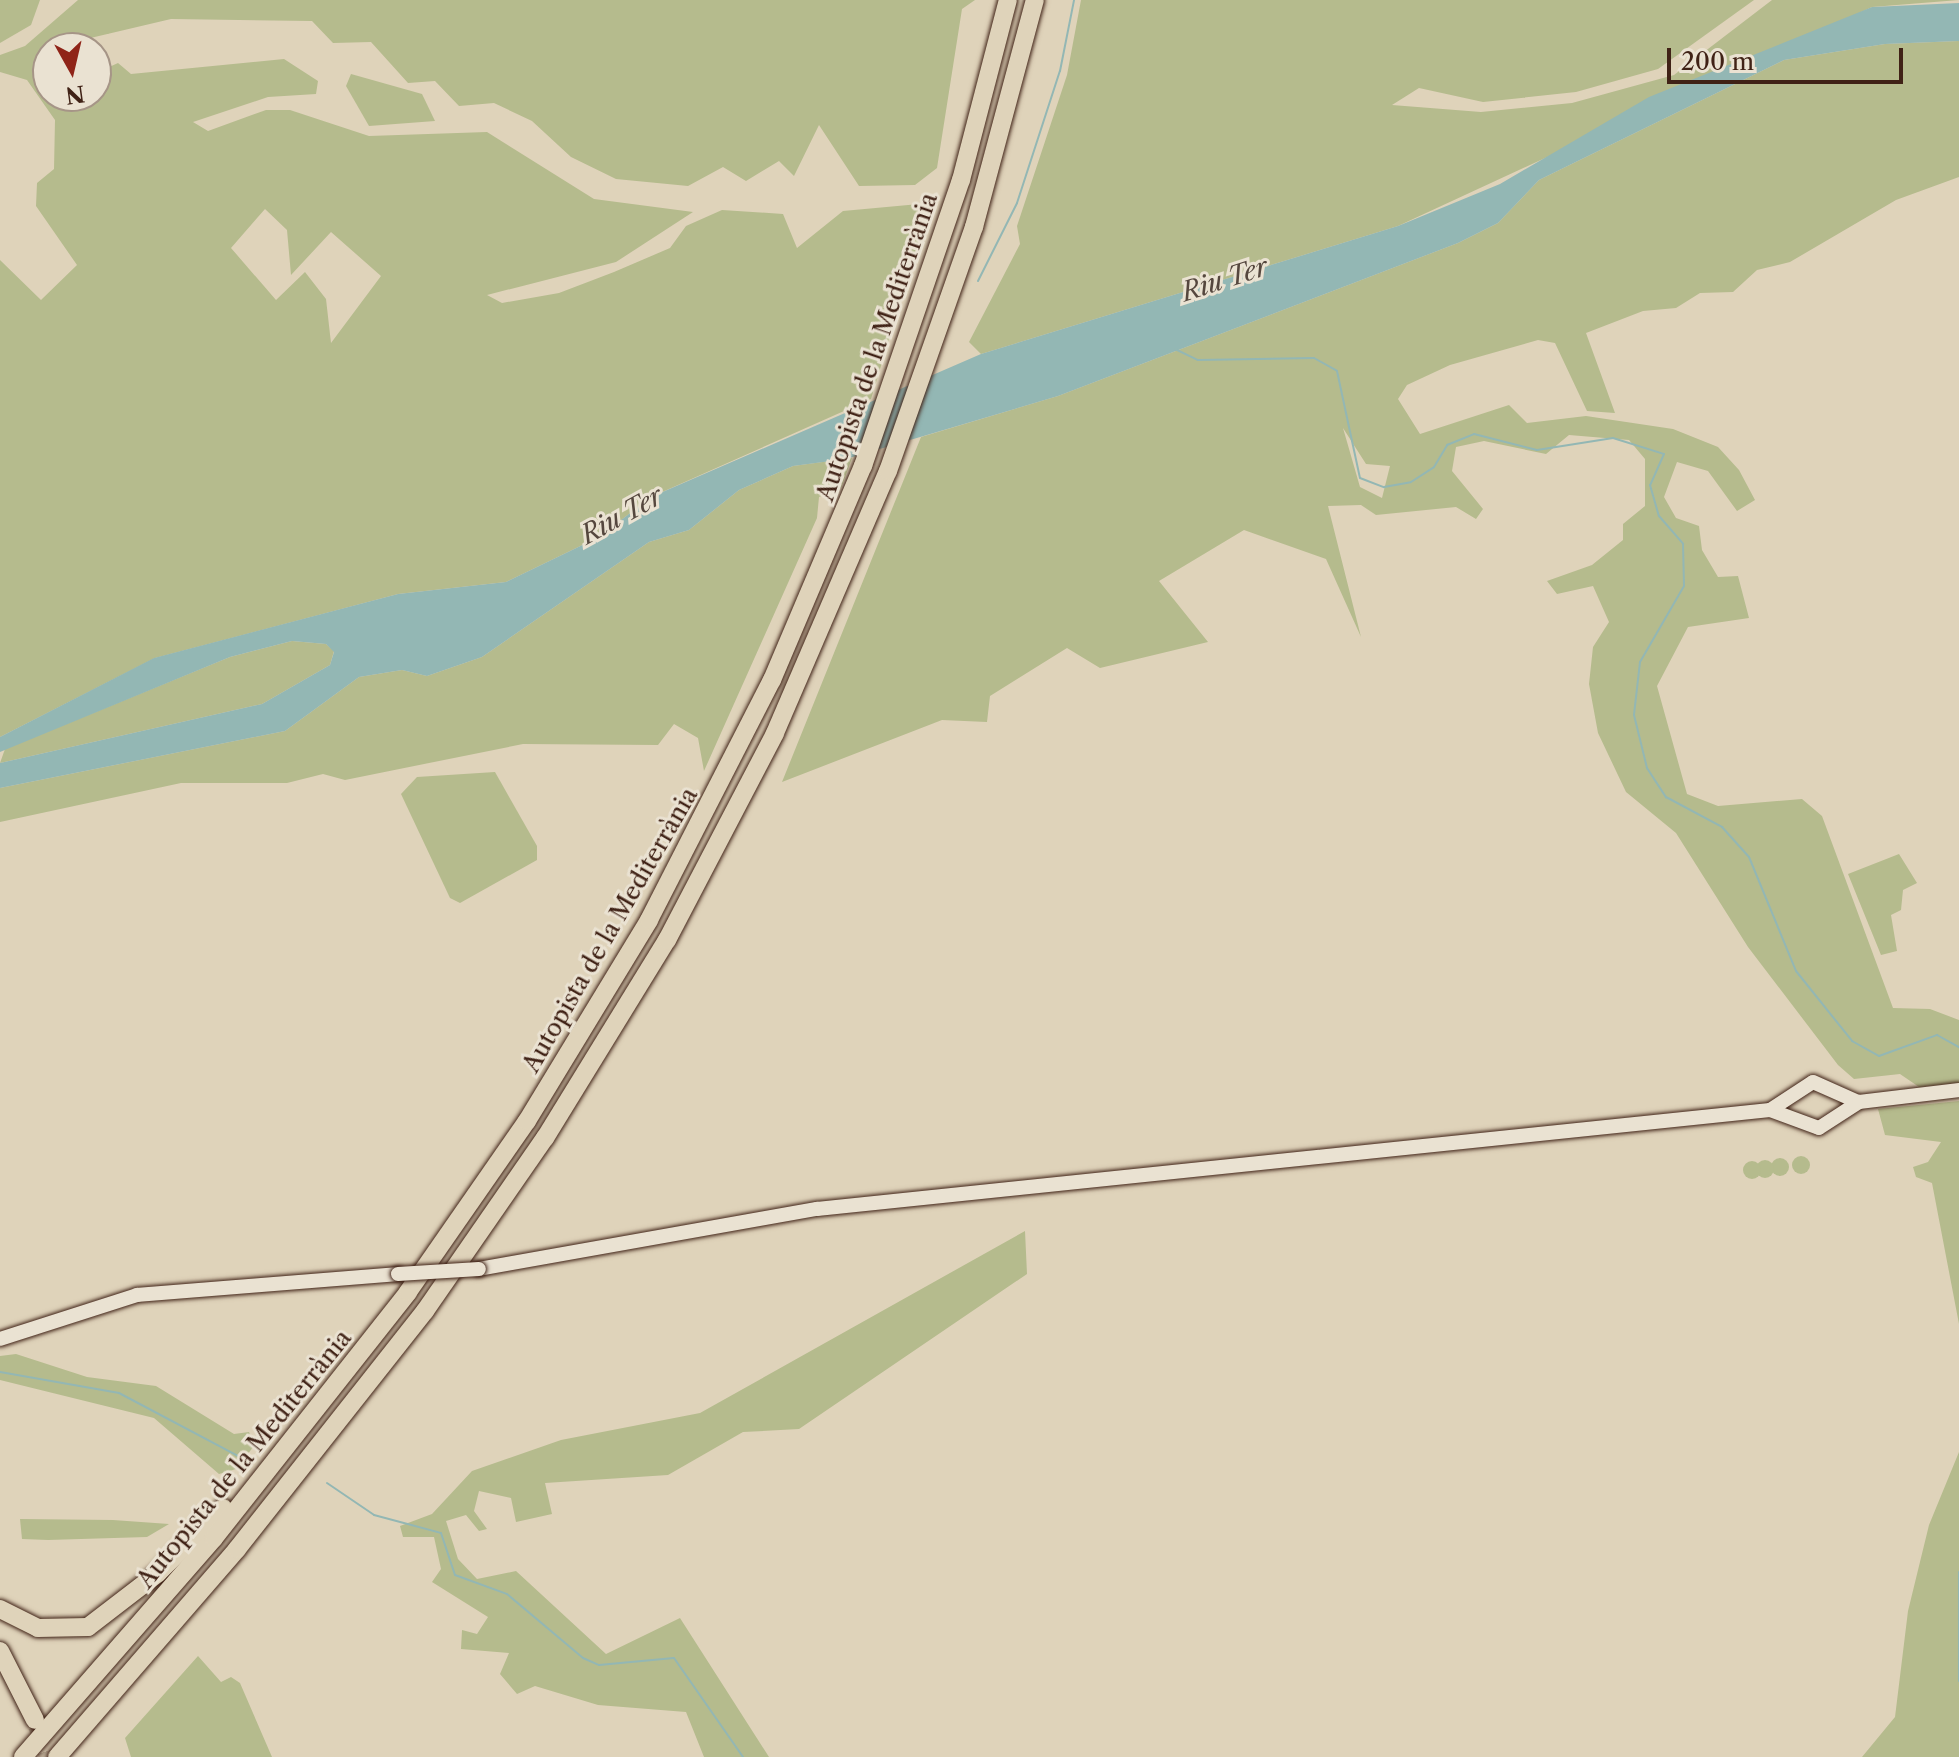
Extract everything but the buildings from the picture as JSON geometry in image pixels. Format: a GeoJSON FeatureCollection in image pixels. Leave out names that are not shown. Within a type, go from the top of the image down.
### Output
{"type":"FeatureCollection","features":[{"type":"Feature","properties":{"kind":"highway","name":"Autopista de la Mediterrània"},"geometry":{"type":"LineString","coordinates":[[23,1757],[290,1443],[527,1121],[722,782],[809,598],[888,402],[961,180],[1008,0]]}},
{"type":"Feature","properties":{"kind":"highway","name":"Autopista de la Mediterrània"},"geometry":{"type":"LineString","coordinates":[[57,1757],[267,1513],[479,1237],[610,1037],[747,788],[826,622],[912,409],[974,227],[1034,3]]}},
{"type":"Feature","properties":{"kind":"highway"},"geometry":{"type":"LineString","coordinates":[[0,1609],[60,1631],[101,1620],[290,1443]]}},
{"type":"Feature","properties":{"kind":"highway"},"geometry":{"type":"LineString","coordinates":[[0,1651],[31,1724],[0,1667]]}},
{"type":"Feature","properties":{"kind":"main road"},"geometry":{"type":"LineString","coordinates":[[0,1339],[137,1295],[479,1269],[758,1215],[1770,1110],[1794,1098],[1813,1082],[1859,1102]]}},
{"type":"Feature","properties":{"kind":"main road"},"geometry":{"type":"LineString","coordinates":[[1770,1110],[1819,1128],[1838,1112],[1859,1102],[1956,1091]]}},
{"type":"Feature","properties":{"kind":"main road"},"geometry":{"type":"LineString","coordinates":[[1835,1092],[1838,1112]]}},
{"type":"Feature","properties":{"kind":"main road"},"geometry":{"type":"LineString","coordinates":[[1794,1098],[1797,1118]]}},
{"type":"Feature","properties":{"kind":"green space"},"geometry":{"type":"Polygon","coordinates":[[[0,0],[40,0],[31,25],[0,43],[0,0]]]}},
{"type":"Feature","properties":{"kind":"green space"},"geometry":{"type":"Polygon","coordinates":[[[78,0],[975,0],[962,9],[937,168],[915,185],[859,186],[819,125],[794,176],[779,161],[746,181],[723,167],[688,186],[616,179],[571,157],[532,121],[494,103],[459,106],[435,81],[408,83],[371,42],[333,43],[312,21],[171,19],[112,33],[41,32],[78,0]]]}},
{"type":"Feature","properties":{"kind":"green space"},"geometry":{"type":"Polygon","coordinates":[[[1081,0],[1754,0],[1658,69],[1576,92],[1483,102],[1419,88],[1392,105],[1481,112],[1572,103],[1674,75],[1772,0],[1959,0],[1872,7],[1398,226],[981,354],[969,342],[1020,244],[1017,226],[1067,75],[1081,0]]]}},
{"type":"Feature","properties":{"kind":"green space"},"geometry":{"type":"Polygon","coordinates":[[[32,40],[32,87],[27,80],[0,72],[0,55],[25,46],[32,40]]]}},
{"type":"Feature","properties":{"kind":"green space"},"geometry":{"type":"Polygon","coordinates":[[[1959,41],[1959,177],[1896,200],[1790,262],[1757,270],[1733,292],[1700,293],[1676,308],[1643,311],[1586,333],[1615,413],[1587,411],[1555,343],[1538,340],[1450,365],[1407,385],[1398,399],[1420,434],[1509,405],[1527,423],[1586,416],[1673,429],[1718,447],[1739,470],[1755,500],[1737,511],[1708,471],[1677,462],[1664,497],[1676,518],[1699,526],[1702,550],[1718,577],[1738,576],[1749,618],[1688,627],[1657,686],[1687,794],[1718,806],[1802,799],[1822,816],[1893,1008],[1930,1009],[1959,1020],[1959,1083],[1919,1087],[1900,1074],[1854,1079],[1838,1065],[1748,947],[1676,833],[1626,792],[1598,733],[1589,684],[1593,647],[1609,622],[1593,586],[1557,594],[1547,581],[1592,565],[1623,540],[1623,524],[1645,506],[1645,459],[1629,440],[1569,435],[1546,454],[1484,441],[1456,447],[1452,471],[1483,509],[1476,519],[1456,507],[1376,515],[1361,505],[1328,506],[1361,637],[1326,559],[1244,530],[1159,581],[1208,642],[1100,668],[1067,648],[990,696],[987,722],[942,720],[782,782],[921,437],[1058,396],[1458,243],[1498,223],[1539,180],[1784,60],[1885,44],[1959,41]],[[1343,428],[1360,487],[1382,498],[1390,466],[1366,464],[1343,428]]]}},
{"type":"Feature","properties":{"kind":"green space"},"geometry":{"type":"Polygon","coordinates":[[[284,59],[318,81],[316,94],[268,97],[193,122],[208,131],[266,110],[290,110],[369,136],[487,132],[594,199],[693,212],[616,262],[487,295],[502,303],[559,293],[614,272],[670,248],[686,226],[722,210],[783,214],[797,248],[843,211],[930,203],[871,399],[651,497],[599,537],[506,582],[398,594],[155,658],[0,737],[0,260],[41,300],[77,265],[36,206],[37,183],[54,169],[55,120],[49,112],[112,112],[112,66],[118,63],[131,74],[284,59]],[[265,209],[231,248],[276,300],[305,272],[326,299],[331,343],[381,276],[331,232],[291,275],[287,230],[265,209]]]}},
{"type":"Feature","properties":{"kind":"green space"},"geometry":{"type":"Polygon","coordinates":[[[351,74],[422,94],[435,121],[369,126],[346,86],[351,74]]]}},
{"type":"Feature","properties":{"kind":"green space"},"geometry":{"type":"Polygon","coordinates":[[[852,458],[841,488],[819,497],[817,518],[704,771],[698,738],[674,724],[658,745],[523,744],[345,780],[323,774],[287,783],[181,783],[0,822],[0,788],[285,731],[359,677],[402,670],[427,676],[482,657],[649,542],[689,530],[739,490],[793,466],[852,458]]]}},
{"type":"Feature","properties":{"kind":"green space"},"geometry":{"type":"Polygon","coordinates":[[[292,641],[326,644],[334,651],[330,665],[262,704],[0,763],[5,749],[230,657],[292,641]]]}},
{"type":"Feature","properties":{"kind":"green space"},"geometry":{"type":"Polygon","coordinates":[[[495,772],[537,846],[537,860],[460,903],[450,898],[401,794],[417,777],[495,772]]]}},
{"type":"Feature","properties":{"kind":"green space"},"geometry":{"type":"Polygon","coordinates":[[[1899,854],[1917,883],[1903,890],[1901,910],[1891,915],[1897,951],[1881,955],[1848,874],[1899,854]]]}},
{"type":"Feature","properties":{"kind":"green space"},"geometry":{"type":"Polygon","coordinates":[[[1959,1101],[1959,1324],[1932,1183],[1916,1177],[1913,1167],[1928,1162],[1941,1142],[1885,1135],[1878,1109],[1959,1101]]]}},
{"type":"Feature","properties":{"kind":"green space"},"geometry":{"type":"Polygon","coordinates":[[[1801,1156],[1810,1165],[1801,1174],[1792,1165],[1801,1156]]]}},
{"type":"Feature","properties":{"kind":"green space"},"geometry":{"type":"Polygon","coordinates":[[[1780,1158],[1789,1167],[1780,1176],[1771,1167],[1780,1158]]]}},
{"type":"Feature","properties":{"kind":"green space"},"geometry":{"type":"Polygon","coordinates":[[[1765,1160],[1774,1169],[1765,1178],[1756,1169],[1765,1160]]]}},
{"type":"Feature","properties":{"kind":"green space"},"geometry":{"type":"Polygon","coordinates":[[[1748,1161],[1756,1161],[1761,1170],[1759,1177],[1748,1179],[1743,1174],[1743,1166],[1748,1161]]]}},
{"type":"Feature","properties":{"kind":"green space"},"geometry":{"type":"Polygon","coordinates":[[[1025,1231],[1027,1274],[799,1429],[743,1432],[668,1475],[545,1483],[552,1514],[516,1522],[511,1498],[479,1491],[474,1511],[487,1529],[479,1531],[466,1515],[446,1521],[458,1559],[477,1579],[516,1571],[606,1654],[680,1618],[769,1757],[704,1757],[686,1712],[598,1705],[535,1686],[517,1694],[500,1674],[509,1653],[461,1649],[462,1630],[477,1634],[488,1617],[432,1582],[441,1569],[434,1537],[403,1537],[400,1526],[432,1514],[472,1471],[561,1440],[700,1413],[1025,1231]]]}},
{"type":"Feature","properties":{"kind":"green space"},"geometry":{"type":"Polygon","coordinates":[[[16,1354],[87,1377],[156,1386],[234,1434],[249,1432],[254,1446],[236,1469],[219,1474],[154,1418],[0,1380],[0,1356],[16,1354]]]}},
{"type":"Feature","properties":{"kind":"green space"},"geometry":{"type":"Polygon","coordinates":[[[1959,1452],[1959,1757],[1862,1757],[1895,1717],[1908,1611],[1929,1525],[1959,1452]]]}},
{"type":"Feature","properties":{"kind":"green space"},"geometry":{"type":"Polygon","coordinates":[[[20,1519],[169,1524],[147,1537],[48,1540],[22,1539],[20,1519]]]}},
{"type":"Feature","properties":{"kind":"green space"},"geometry":{"type":"Polygon","coordinates":[[[198,1656],[221,1682],[231,1677],[240,1683],[272,1757],[131,1757],[125,1738],[198,1656]]]}},
{"type":"Feature","properties":{"kind":"water","name":"Riu Ter"},"geometry":{"type":"Polygon","coordinates":[[[1959,3],[1959,41],[1885,44],[1784,60],[1539,180],[1498,223],[1458,243],[1058,396],[846,459],[793,466],[739,490],[689,530],[649,542],[482,657],[427,676],[402,670],[359,677],[285,731],[0,788],[0,763],[262,704],[330,665],[334,652],[326,644],[292,641],[230,657],[0,752],[0,737],[154,658],[398,594],[506,582],[599,537],[651,497],[981,354],[1398,226],[1500,184],[1649,97],[1872,7],[1959,3]]]}},
{"type":"Feature","properties":{"kind":"waterway"},"geometry":{"type":"LineString","coordinates":[[978,281],[1017,203],[1060,71],[1074,0]]}},
{"type":"Feature","properties":{"kind":"waterway"},"geometry":{"type":"LineString","coordinates":[[1175,349],[1198,360],[1314,358],[1337,371],[1360,478],[1384,487],[1411,482],[1434,467],[1447,445],[1474,434],[1537,450],[1613,438],[1664,454],[1650,485],[1659,516],[1683,544],[1684,586],[1640,662],[1634,715],[1647,768],[1666,797],[1722,827],[1749,857],[1796,971],[1852,1041],[1879,1056],[1937,1035],[1959,1047]]}},
{"type":"Feature","properties":{"kind":"waterway"},"geometry":{"type":"LineString","coordinates":[[0,1372],[119,1393],[238,1456]]}},
{"type":"Feature","properties":{"kind":"waterway"},"geometry":{"type":"LineString","coordinates":[[327,1483],[374,1515],[441,1533],[455,1575],[507,1594],[583,1658],[599,1665],[674,1658],[743,1757]]}},
{"type":"Feature","properties":{"kind":"waterway"},"geometry":{"type":"LineString","coordinates":[[1959,1572],[1959,1681]]}},
{"type":"Feature","properties":{"kind":"tunnel"},"geometry":{"type":"LineString","coordinates":[[37,1726],[48,1757]]}}]}
